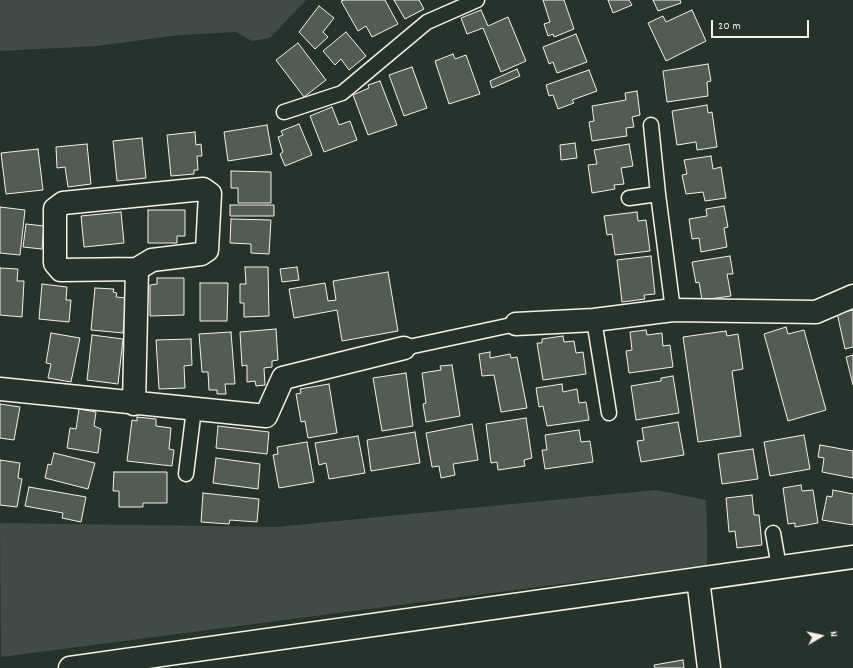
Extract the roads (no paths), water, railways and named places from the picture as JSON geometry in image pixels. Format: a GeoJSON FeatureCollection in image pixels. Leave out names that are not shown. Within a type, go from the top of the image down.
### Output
{"type":"FeatureCollection","features":[{"type":"Feature","properties":{"kind":"street"},"geometry":{"type":"LineString","coordinates":[[203,189],[210,194],[207,250],[201,254],[152,260],[137,269],[61,270],[55,263],[55,209],[63,203],[203,189]]}},
{"type":"Feature","properties":{"kind":"street"},"geometry":{"type":"LineString","coordinates":[[134,404],[137,269]]}},
{"type":"Feature","properties":{"kind":"street"},"geometry":{"type":"LineString","coordinates":[[516,324],[594,320],[673,310],[816,312],[853,296]]}},
{"type":"Feature","properties":{"kind":"street"},"geometry":{"type":"LineString","coordinates":[[0,389],[134,404],[266,416],[283,378],[404,348]]}},
{"type":"Feature","properties":{"kind":"street"},"geometry":{"type":"LineString","coordinates":[[70,668],[853,557]]}},
{"type":"Feature","properties":{"kind":"street"},"geometry":{"type":"LineString","coordinates":[[698,578],[709,668]]}},
{"type":"Feature","properties":{"kind":"lane"},"geometry":{"type":"LineString","coordinates":[[284,112],[342,93],[427,22],[477,0]]}},
{"type":"Feature","properties":{"kind":"lane"},"geometry":{"type":"LineString","coordinates":[[651,125],[673,310]]}},
{"type":"Feature","properties":{"kind":"lane"},"geometry":{"type":"LineString","coordinates":[[629,198],[658,194]]}},
{"type":"Feature","properties":{"kind":"lane"},"geometry":{"type":"LineString","coordinates":[[594,320],[609,413]]}},
{"type":"Feature","properties":{"kind":"lane"},"geometry":{"type":"LineString","coordinates":[[404,348],[516,324]]}},
{"type":"Feature","properties":{"kind":"lane"},"geometry":{"type":"LineString","coordinates":[[186,474],[194,409]]}},
{"type":"Feature","properties":{"kind":"lane"},"geometry":{"type":"LineString","coordinates":[[773,533],[779,567]]}}]}
